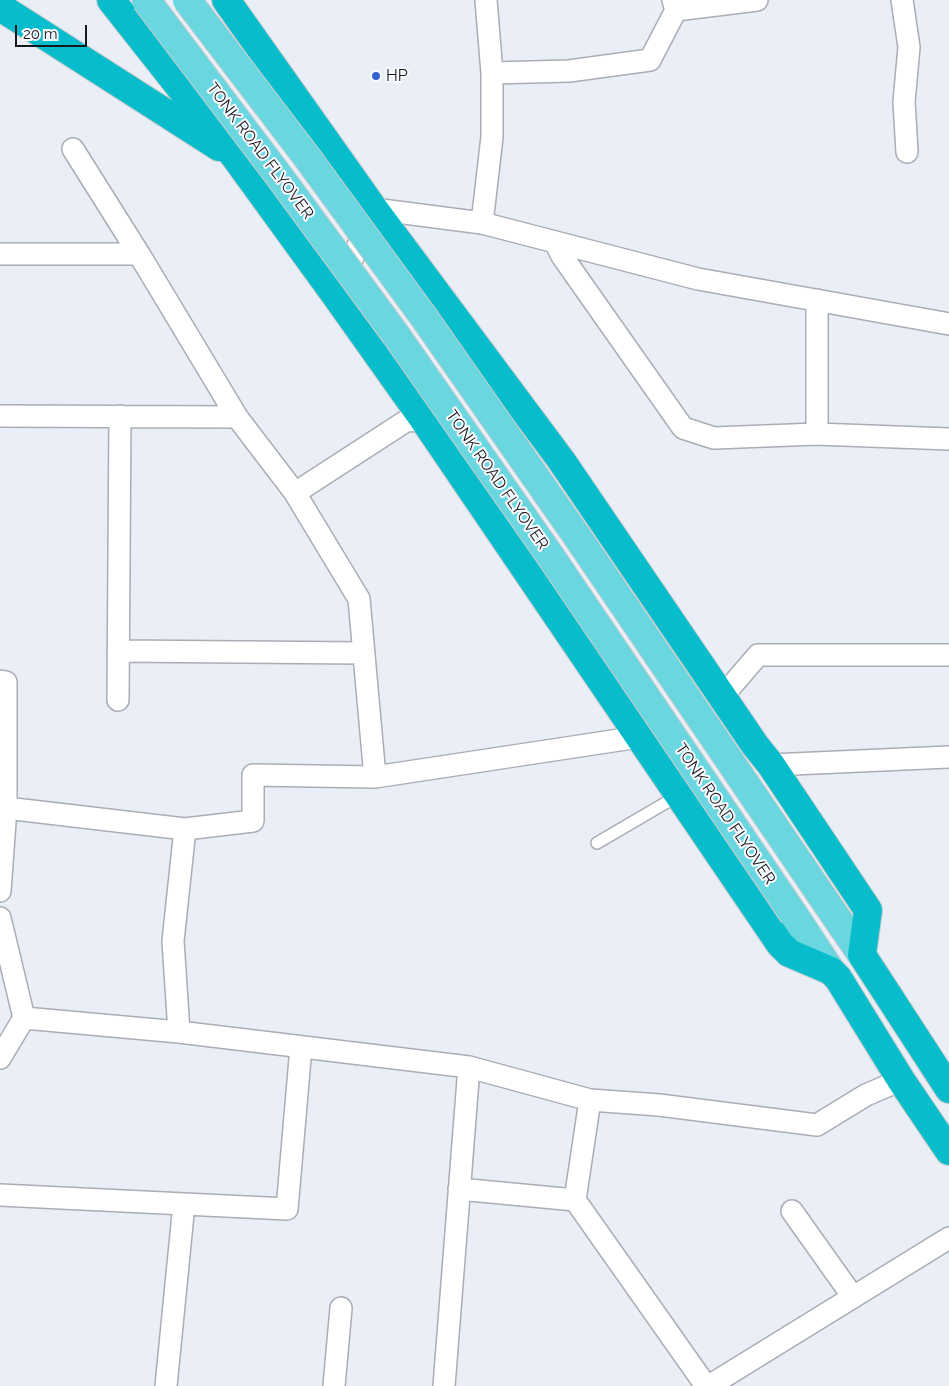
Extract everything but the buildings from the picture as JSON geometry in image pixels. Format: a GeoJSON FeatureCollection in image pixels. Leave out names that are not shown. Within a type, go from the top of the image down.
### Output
{"type":"FeatureCollection","features":[{"type":"Feature","properties":{"kind":"highway"},"geometry":{"type":"LineString","coordinates":[[111,0],[234,157],[424,420],[780,944],[799,959],[831,971],[851,998],[901,1080],[949,1151]]}},
{"type":"Feature","properties":{"kind":"highway"},"geometry":{"type":"LineString","coordinates":[[226,0],[374,209],[562,460],[868,910],[862,955],[949,1090]]}},
{"type":"Feature","properties":{"kind":"highway"},"geometry":{"type":"LineString","coordinates":[[0,7],[234,157]]}},
{"type":"Feature","properties":{"kind":"main road","name":"TONK ROAD FLYOVER"},"geometry":{"type":"LineString","coordinates":[[146,0],[280,176],[396,335],[549,554],[831,971]]}},
{"type":"Feature","properties":{"kind":"main road","name":"TONK ROAD FLYOVER"},"geometry":{"type":"LineString","coordinates":[[187,0],[306,156],[423,316],[576,536],[862,955]]}},
{"type":"Feature","properties":{"kind":"street"},"geometry":{"type":"LineString","coordinates":[[482,223],[492,137],[492,73],[486,0]]}},
{"type":"Feature","properties":{"kind":"street"},"geometry":{"type":"LineString","coordinates":[[492,73],[570,71],[650,60],[675,5],[757,0]]}},
{"type":"Feature","properties":{"kind":"street"},"geometry":{"type":"LineString","coordinates":[[902,0],[909,47],[904,102],[907,152]]}},
{"type":"Feature","properties":{"kind":"street"},"geometry":{"type":"LineString","coordinates":[[73,149],[237,417],[295,493],[359,599],[375,777]]}},
{"type":"Feature","properties":{"kind":"street"},"geometry":{"type":"LineString","coordinates":[[336,296],[374,209],[482,223],[698,279],[949,324]]}},
{"type":"Feature","properties":{"kind":"street"},"geometry":{"type":"LineString","coordinates":[[555,242],[683,428],[714,438],[817,434],[949,440]]}},
{"type":"Feature","properties":{"kind":"street"},"geometry":{"type":"LineString","coordinates":[[0,254],[139,254]]}},
{"type":"Feature","properties":{"kind":"street"},"geometry":{"type":"LineString","coordinates":[[817,300],[817,434]]}},
{"type":"Feature","properties":{"kind":"street"},"geometry":{"type":"LineString","coordinates":[[0,416],[237,417]]}},
{"type":"Feature","properties":{"kind":"street"},"geometry":{"type":"LineString","coordinates":[[118,700],[120,416]]}},
{"type":"Feature","properties":{"kind":"street"},"geometry":{"type":"LineString","coordinates":[[295,493],[406,421],[424,420]]}},
{"type":"Feature","properties":{"kind":"street"},"geometry":{"type":"LineString","coordinates":[[118,651],[364,653]]}},
{"type":"Feature","properties":{"kind":"street"},"geometry":{"type":"LineString","coordinates":[[722,697],[758,656],[949,655]]}},
{"type":"Feature","properties":{"kind":"street"},"geometry":{"type":"LineString","coordinates":[[0,681],[6,682],[0,891]]}},
{"type":"Feature","properties":{"kind":"street"},"geometry":{"type":"LineString","coordinates":[[3,808],[185,829],[253,821],[253,775],[375,777],[639,737]]}},
{"type":"Feature","properties":{"kind":"street"},"geometry":{"type":"LineString","coordinates":[[771,765],[949,757]]}},
{"type":"Feature","properties":{"kind":"street"},"geometry":{"type":"LineString","coordinates":[[179,1032],[173,941],[185,829]]}},
{"type":"Feature","properties":{"kind":"street"},"geometry":{"type":"LineString","coordinates":[[0,918],[24,1018],[0,1058]]}},
{"type":"Feature","properties":{"kind":"street"},"geometry":{"type":"LineString","coordinates":[[24,1018],[179,1032],[469,1067],[590,1100],[659,1105],[817,1124],[866,1095],[901,1080]]}},
{"type":"Feature","properties":{"kind":"street"},"geometry":{"type":"LineString","coordinates":[[0,1195],[287,1209],[301,1046]]}},
{"type":"Feature","properties":{"kind":"street"},"geometry":{"type":"LineString","coordinates":[[444,1386],[469,1067]]}},
{"type":"Feature","properties":{"kind":"street"},"geometry":{"type":"LineString","coordinates":[[590,1100],[575,1200],[708,1386],[949,1238]]}},
{"type":"Feature","properties":{"kind":"street"},"geometry":{"type":"LineString","coordinates":[[459,1189],[575,1200]]}},
{"type":"Feature","properties":{"kind":"street"},"geometry":{"type":"LineString","coordinates":[[166,1386],[184,1204]]}},
{"type":"Feature","properties":{"kind":"street"},"geometry":{"type":"LineString","coordinates":[[792,1211],[853,1297]]}},
{"type":"Feature","properties":{"kind":"street"},"geometry":{"type":"LineString","coordinates":[[334,1386],[341,1308]]}},
{"type":"Feature","properties":{"kind":"lane"},"geometry":{"type":"LineString","coordinates":[[597,843],[678,795]]}},
{"type":"Feature","properties":{"kind":"place","name":"HP"},"geometry":{"type":"Point","coordinates":[376,76]}}]}
